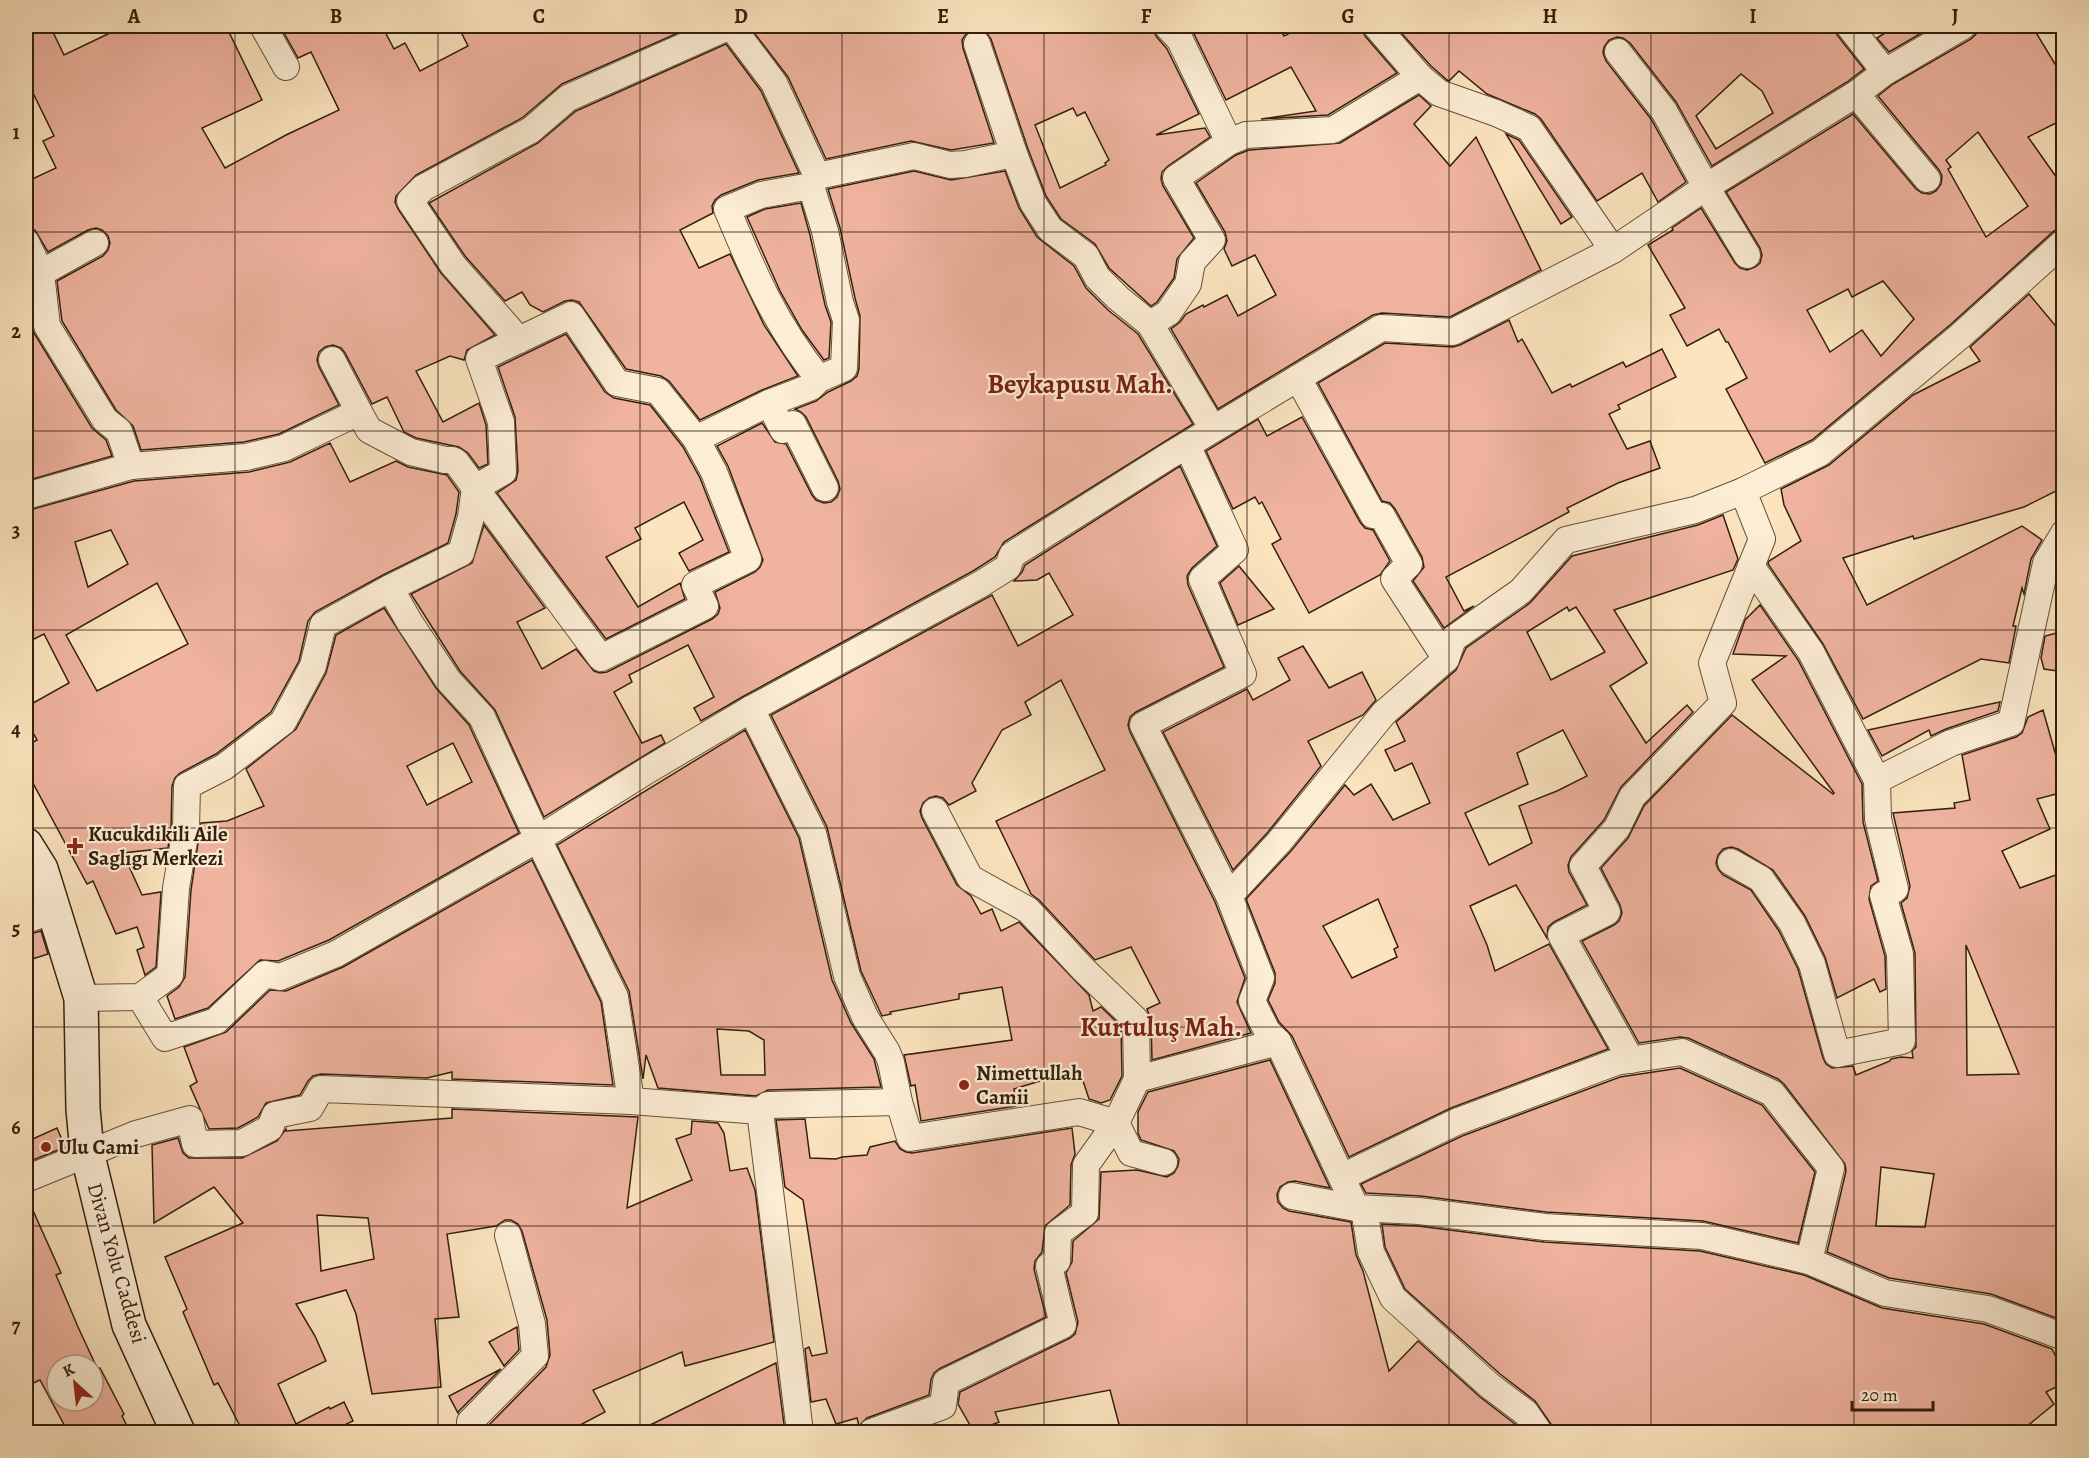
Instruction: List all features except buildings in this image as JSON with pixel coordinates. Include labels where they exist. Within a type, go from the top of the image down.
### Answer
[{"type":"main road","name":"Divan Yolu Caddesi","points":[[26,845],[41,869],[40,915],[81,998],[83,1109],[87,1152],[129,1325],[178,1432]]},
{"type":"street","points":[[263,26],[286,67]]},
{"type":"street","points":[[519,340],[453,265],[410,201],[423,188],[531,130],[568,98],[731,26],[774,83],[814,181],[840,302],[846,320],[844,368],[819,379],[811,387],[769,403],[696,439]]},
{"type":"street","points":[[1167,26],[1180,40],[1229,142]]},
{"type":"street","points":[[1376,26],[1420,77],[1439,93],[1496,113],[1529,128],[1613,250]]},
{"type":"street","points":[[1849,26],[1885,72]]},
{"type":"street","points":[[140,997],[165,1038],[216,1021],[265,974],[280,977],[336,954],[538,839],[751,709],[981,584],[1008,567],[1012,555],[1186,445],[1381,328],[1453,332],[1613,250],[1706,187],[1856,94],[1885,72],[1963,26]]},
{"type":"street","points":[[976,44],[1033,203],[1050,229],[1086,256],[1097,277],[1150,324],[1213,429]]},
{"type":"street","points":[[1618,52],[1664,111],[1747,255]]},
{"type":"street","points":[[1150,324],[1168,313],[1188,284],[1191,262],[1212,240],[1176,178],[1229,142],[1246,135],[1333,130],[1420,77]]},
{"type":"street","points":[[1856,94],[1927,179]]},
{"type":"street","points":[[819,379],[785,333],[768,303],[727,209],[761,195],[914,156],[950,165],[1014,154]]},
{"type":"street","points":[[26,242],[41,273],[47,326],[105,420],[118,431],[131,466]]},
{"type":"street","points":[[1229,896],[1279,842],[1384,713],[1446,659],[1453,639],[1521,591],[1566,540],[1695,510],[1743,491],[1820,453],[1960,336],[2064,242]]},
{"type":"street","points":[[41,273],[95,243]]},
{"type":"street","points":[[332,360],[369,430],[411,452],[452,460],[601,658],[705,606],[695,585],[748,559],[714,472],[696,439],[658,391],[618,384],[571,315],[479,360],[501,422],[503,472],[475,488]]},
{"type":"street","points":[[1298,378],[1373,515],[1382,516],[1409,564],[1394,579],[1446,659]]},
{"type":"street","points":[[769,403],[783,430],[793,424],[825,488]]},
{"type":"street","points":[[26,496],[131,466],[246,457],[284,448],[359,412]]},
{"type":"street","points":[[1186,445],[1235,550],[1202,579],[1243,674],[1143,724],[1229,896],[1261,978],[1252,1001],[1267,1031],[1278,1042],[1342,1178],[1360,1208],[1371,1252],[1393,1298],[1490,1386],[1526,1413],[1539,1432]]},
{"type":"street","points":[[81,998],[140,997],[170,975],[176,888],[186,829],[187,786],[224,767],[283,722],[313,666],[323,625],[390,588],[461,553],[471,517],[475,488]]},
{"type":"street","points":[[1631,1060],[1560,935],[1606,912],[1583,866],[1617,828],[1632,797],[1723,703],[1712,663],[1762,539],[1743,491]]},
{"type":"street","points":[[1877,780],[1951,743],[2011,723],[2046,564],[2064,533]]},
{"type":"street","points":[[1731,862],[1761,879],[1792,923],[1812,964],[1837,1054],[1902,1041],[1900,954],[1883,896],[1894,889],[1878,819],[1877,780],[1811,652],[1751,566]]},
{"type":"street","points":[[390,588],[448,680],[482,717],[615,997],[631,1101]]},
{"type":"street","points":[[751,709],[813,833],[847,976],[865,1017],[887,1052],[910,1138],[1079,1112],[1116,1123],[1131,1153],[1164,1162]]},
{"type":"street","points":[[872,1432],[943,1406],[946,1382],[1064,1325],[1049,1266],[1057,1260],[1058,1233],[1085,1213],[1086,1165],[1116,1123],[1137,1079],[1136,1020],[1083,969],[1028,910],[970,878],[935,811]]},
{"type":"street","points":[[1137,1079],[1278,1042]]},
{"type":"street","points":[[1342,1178],[1456,1122],[1616,1062],[1682,1052],[1772,1093],[1831,1168],[1809,1261]]},
{"type":"street","points":[[26,1179],[87,1152],[136,1134],[190,1119],[195,1144],[242,1143],[270,1128],[275,1115],[310,1108],[321,1089],[631,1101],[760,1111],[768,1105],[899,1102]]},
{"type":"street","points":[[760,1111],[800,1432]]},
{"type":"street","points":[[1292,1196],[1360,1208],[1419,1211],[1545,1227],[1702,1236],[1809,1261],[1885,1293],[1988,1309],[2064,1337]]},
{"type":"street","points":[[471,1432],[470,1422],[535,1356],[532,1324],[508,1235]]},
{"type":"place","name":"Kucukdikili Aile Saglıgı Merkezi","points":[[75,846]]},
{"type":"place","name":"Nimettullah Camii","points":[[964,1085]]},
{"type":"place","name":"Ulu Cami","points":[[46,1147]]},
{"type":"district","name":"Beykapusu Mah.","points":[[1080,384]]},
{"type":"district","name":"Kurtuluş Mah.","points":[[1161,1027]]}]
